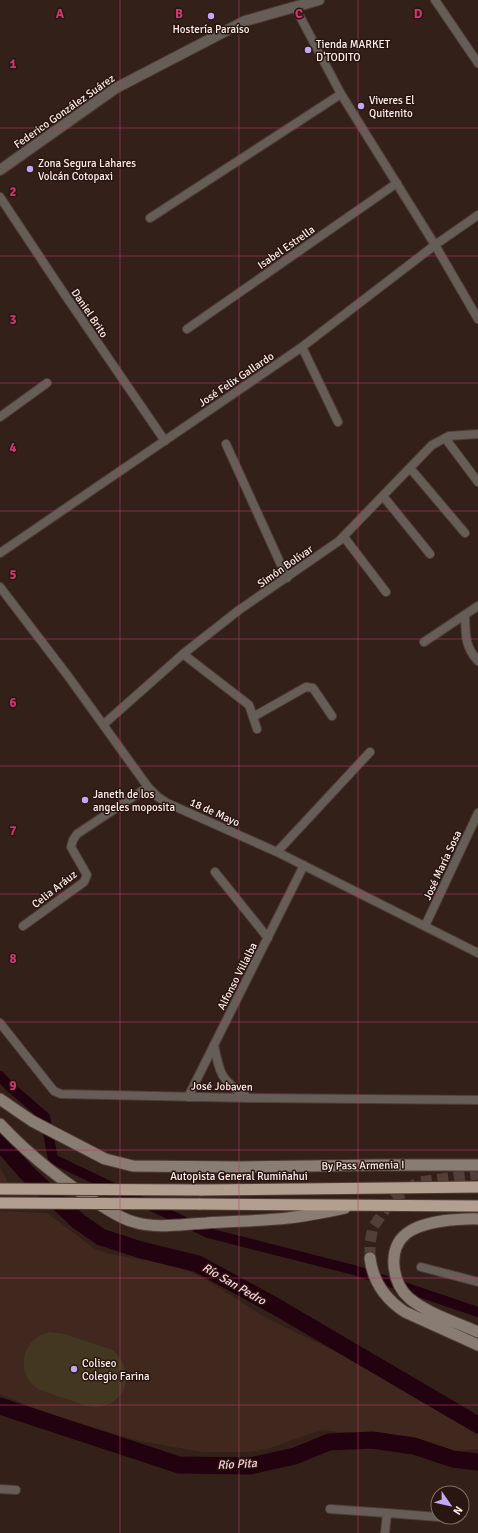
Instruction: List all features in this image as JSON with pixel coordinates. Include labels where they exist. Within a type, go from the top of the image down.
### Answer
[{"type":"highway","name":"Autopista General Rumiñahui","points":[[0,1189],[201,1190],[478,1187]]},
{"type":"highway","points":[[0,1203],[478,1206]]},
{"type":"main road","name":"By Pass Armenia I","points":[[0,1099],[32,1121],[67,1140],[105,1159],[133,1166],[241,1167],[478,1165]]},
{"type":"main road","points":[[0,1124],[25,1150],[89,1198],[118,1216],[146,1225],[172,1225],[287,1218],[312,1215],[356,1205]]},
{"type":"main road","points":[[478,1219],[433,1222],[420,1225],[409,1231],[400,1240],[395,1251],[393,1262],[400,1288],[409,1298],[424,1308],[478,1332]]},
{"type":"main road","points":[[370,1258],[373,1272],[378,1284],[389,1299],[405,1312],[478,1345]]},
{"type":"street","name":"Federico González Suárez","points":[[0,170],[116,88],[245,21],[319,0]]},
{"type":"street","points":[[435,0],[478,63]]},
{"type":"street","points":[[295,7],[341,94],[435,245],[478,318]]},
{"type":"street","points":[[150,218],[341,94]]},
{"type":"street","name":"Isabel Estrella","points":[[187,329],[397,183]]},
{"type":"street","name":"Daniel Brito","points":[[0,197],[165,441]]},
{"type":"street","name":"José Felix Gallardo","points":[[0,553],[302,347],[435,245],[478,215]]},
{"type":"street","points":[[302,347],[338,422]]},
{"type":"street","points":[[0,417],[46,384]]},
{"type":"street","name":"Simón Bolívar","points":[[104,724],[183,654],[239,610],[339,542],[432,445],[449,436],[478,434]]},
{"type":"street","points":[[445,438],[478,482]]},
{"type":"street","points":[[226,444],[287,578]]},
{"type":"street","points":[[410,468],[465,533]]},
{"type":"street","points":[[383,496],[430,554]]},
{"type":"street","points":[[344,537],[386,592]]},
{"type":"street","name":"18 de Mayo","points":[[0,587],[104,724],[148,787],[158,797],[167,803],[304,865],[478,953]]},
{"type":"street","points":[[424,642],[478,606]]},
{"type":"street","points":[[465,615],[466,644],[472,655],[478,661]]},
{"type":"street","points":[[183,654],[249,705],[258,728]]},
{"type":"street","points":[[253,717],[306,687],[313,688],[332,716]]},
{"type":"street","points":[[277,852],[370,752]]},
{"type":"street","name":"Celia Aráuz","points":[[23,926],[84,882],[87,875],[71,847],[77,834],[148,787]]},
{"type":"street","name":"José María Sosa","points":[[425,926],[478,814]]},
{"type":"street","name":"Alfonso Villalba","points":[[188,1097],[304,865]]},
{"type":"street","points":[[215,872],[268,938]]},
{"type":"street","name":"José Jobaven","points":[[0,1023],[32,1064],[58,1093],[188,1097],[478,1100]]},
{"type":"street","points":[[214,1045],[221,1075],[231,1087],[248,1098]]},
{"type":"street","points":[[421,1267],[478,1282]]},
{"type":"street","points":[[0,1489],[16,1490]]},
{"type":"street","points":[[330,1509],[430,1516]]},
{"type":"street","points":[[386,1533],[387,1513]]},
{"type":"shaded area","points":[[0,1167],[8,1183],[0,1183]]},
{"type":"shaded area","points":[[0,1211],[47,1213],[95,1249],[109,1254],[178,1265],[208,1281],[266,1318],[343,1355],[478,1426],[478,1449],[451,1452],[409,1439],[321,1430],[267,1449],[249,1452],[203,1452],[139,1441],[51,1415],[0,1394]]},
{"type":"shaded area","name":"Coliseo Colegio Farina","points":[[50,1332],[64,1334],[113,1350],[119,1356],[126,1372],[125,1386],[119,1396],[110,1403],[100,1407],[92,1407],[38,1389],[30,1382],[26,1374],[24,1356],[33,1341],[40,1335]]},
{"type":"waterway","points":[[0,1076],[8,1085],[45,1117],[53,1159],[208,1233],[354,1270],[478,1312]]},
{"type":"waterway","name":"Río San Pedro","points":[[0,1142],[26,1172],[78,1221],[101,1237],[141,1250],[198,1264],[275,1306],[478,1425]]},
{"type":"waterway","name":"Río Pita","points":[[0,1406],[179,1465],[250,1466],[295,1456],[329,1442],[372,1440],[414,1446],[453,1459],[478,1462]]},
{"type":"tunnel","points":[[370,1258],[370,1243],[373,1227],[392,1200],[418,1182],[478,1174]]},
{"type":"place","name":"Hostería Paraíso","points":[[211,16]]},
{"type":"place","name":"Tienda MARKET D'TODITO","points":[[308,50]]},
{"type":"place","name":"Viveres El Quitenito","points":[[361,106]]},
{"type":"place","name":"Zona Segura Lahares Volcán Cotopaxi","points":[[30,169]]},
{"type":"place","name":"Janeth de los angeles moposita","points":[[85,800]]},
{"type":"place","name":"Coliseo Colegio Farina","points":[[74,1369]]}]
